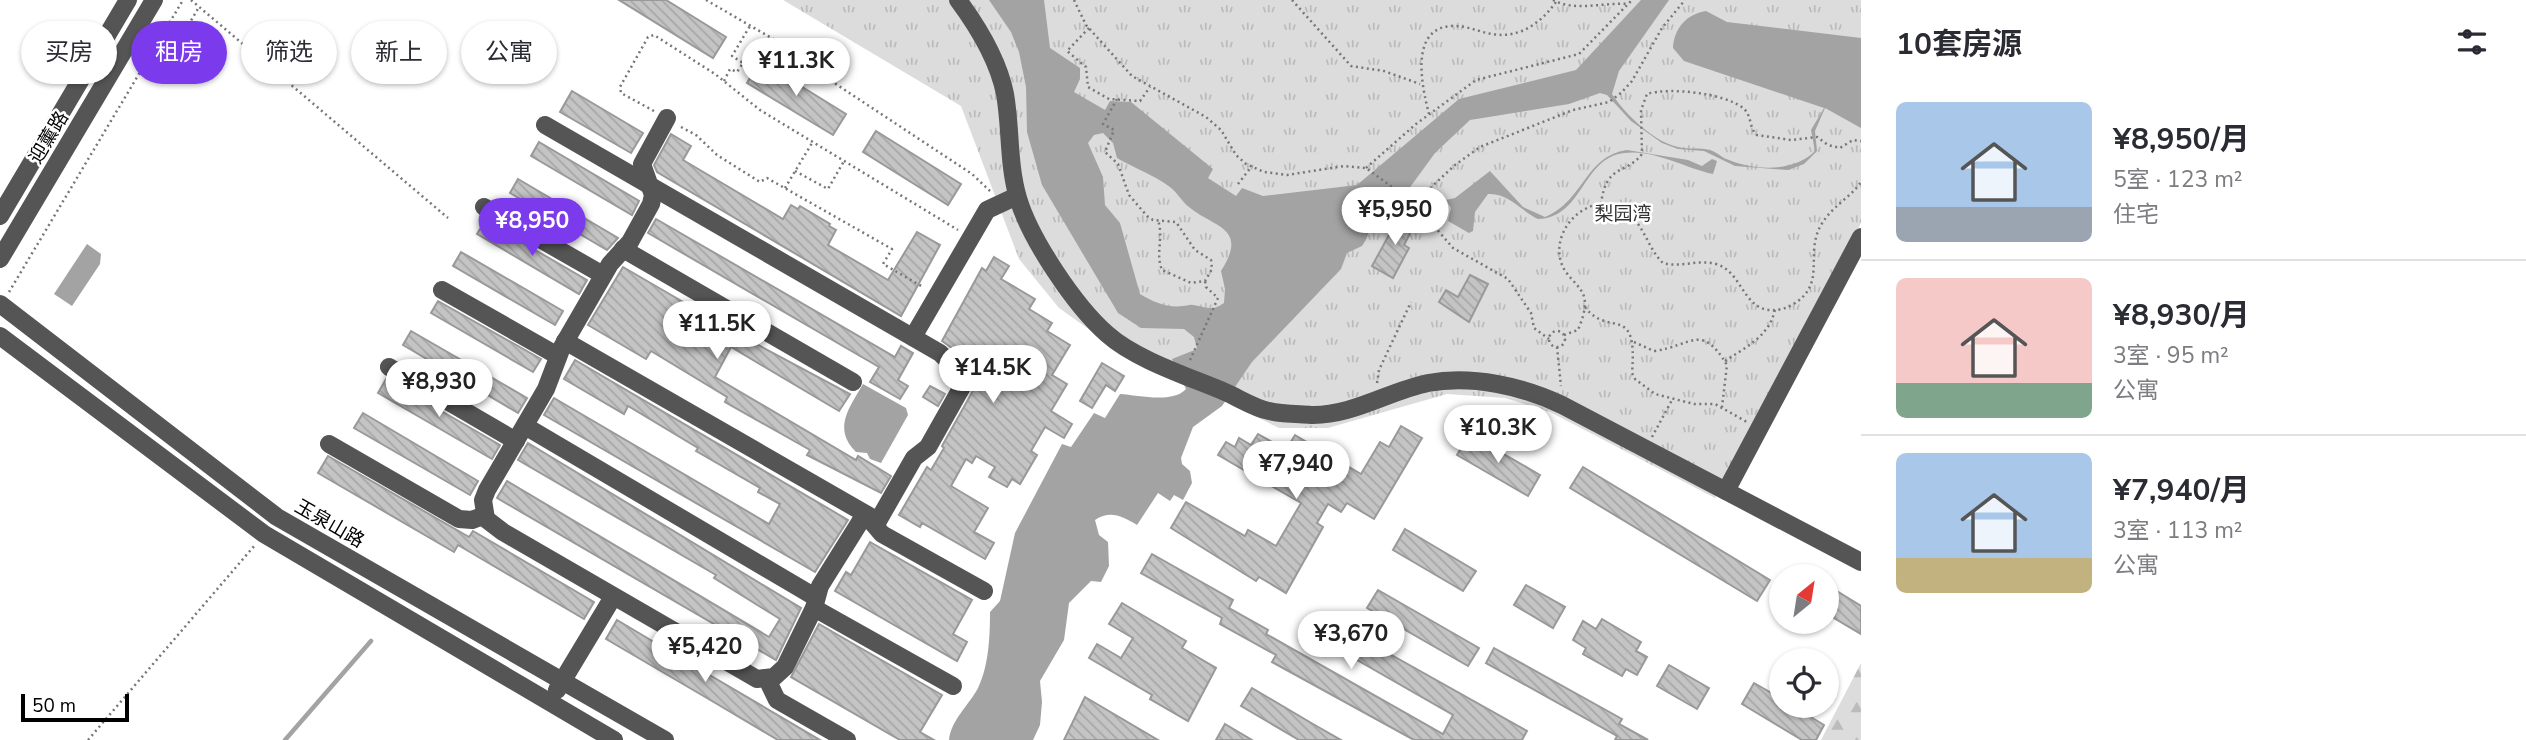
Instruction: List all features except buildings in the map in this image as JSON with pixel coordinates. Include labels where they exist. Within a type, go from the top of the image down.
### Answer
[{"type":"street","name":"迎薰路","points":[[0,216],[128,0]]},
{"type":"street","name":"迎薰路","points":[[0,259],[154,0]]},
{"type":"street","points":[[958,0],[977,26],[995,61],[1005,93],[1010,198],[1044,254],[1107,334],[1130,350],[1267,411],[1314,415],[1427,384],[1464,381],[1513,387],[1562,405],[1861,562]]},
{"type":"street","points":[[667,118],[642,164],[652,186],[651,204],[603,275],[562,349],[546,389],[483,500],[485,515],[503,533],[748,676],[766,679],[785,667],[815,603],[865,514]]},
{"type":"street","points":[[442,290],[562,349],[878,521],[914,458],[928,447],[963,385],[961,375],[948,360],[913,337],[545,125]]},
{"type":"street","points":[[913,337],[986,210],[1010,198]]},
{"type":"street","points":[[484,207],[603,275]]},
{"type":"street","points":[[1726,491],[1861,237]]},
{"type":"street","points":[[623,248],[853,382]]},
{"type":"street","name":"玉泉山路","points":[[1,304],[277,517],[665,740]]},
{"type":"street","points":[[0,336],[264,534],[614,740]]},
{"type":"street","points":[[389,367],[520,433],[953,686]]},
{"type":"street","points":[[329,444],[459,519],[472,520],[485,515]]},
{"type":"street","points":[[865,514],[882,534],[984,591]]},
{"type":"street","points":[[548,703],[613,597]]},
{"type":"street","points":[[766,679],[777,700],[847,740]]},
{"type":"path","points":[[1,304],[183,0]]},
{"type":"path","points":[[191,0],[448,218]]},
{"type":"path","points":[[706,0],[750,26],[1010,198]]},
{"type":"path","points":[[1074,0],[1089,28],[1132,76],[1206,117],[1221,130],[1236,155],[1252,166],[1264,172],[1287,175],[1344,166],[1366,169],[1414,203],[1453,248],[1508,279],[1531,313],[1534,328],[1549,339],[1552,346],[1557,347],[1564,343],[1564,335]]},
{"type":"path","points":[[1292,0],[1351,66],[1402,76],[1422,85]]},
{"type":"path","points":[[1414,203],[1455,165],[1480,148],[1573,110],[1609,102],[1633,81],[1662,28],[1685,0]]},
{"type":"path","points":[[1429,114],[1422,85],[1420,59],[1427,41],[1437,32],[1453,26],[1489,34],[1514,33],[1535,24],[1554,1],[1574,6],[1630,2]]},
{"type":"path","points":[[1366,169],[1429,114],[1476,80],[1579,54],[1630,2]]},
{"type":"path","points":[[191,21],[199,7]]},
{"type":"path","points":[[723,82],[730,69],[737,72],[743,63],[732,56],[750,26]]},
{"type":"path","points":[[1089,28],[1067,51],[1086,67],[1088,87],[1109,99],[1140,101],[1150,87]]},
{"type":"path","points":[[937,295],[883,264],[892,249],[766,178],[760,182],[717,155],[696,135],[621,93],[620,87],[648,37],[654,35],[661,39],[760,110],[970,237]]},
{"type":"path","points":[[1601,204],[1604,186],[1610,178],[1642,154],[1641,110],[1647,94],[1653,92],[1681,90],[1731,102],[1744,108],[1753,132],[1757,135],[1791,140],[1817,138],[1840,148],[1853,140],[1861,141]]},
{"type":"path","points":[[1117,100],[1103,124],[1114,130],[1105,152],[1118,164],[1129,195],[1147,216],[1177,222],[1195,250],[1210,260],[1212,269],[1206,281],[1206,288],[1218,298],[1185,374]]},
{"type":"path","points":[[785,188],[812,142]]},
{"type":"path","points":[[795,171],[828,190],[844,161]]},
{"type":"path","points":[[1238,184],[1252,166]]},
{"type":"path","points":[[1549,339],[1555,331],[1564,335],[1578,330],[1585,307],[1583,293],[1563,268],[1560,241],[1581,210],[1601,204],[1617,207],[1630,215],[1663,263],[1700,262],[1725,268],[1755,304],[1767,310],[1785,309],[1808,294],[1812,287],[1815,240],[1820,226],[1831,210],[1861,182]]},
{"type":"path","points":[[1158,220],[1162,232],[1158,253],[1162,270],[1191,283],[1206,281]]},
{"type":"path","points":[[1376,400],[1379,370],[1411,302]]},
{"type":"path","points":[[1585,307],[1591,314],[1625,328],[1634,342],[1654,351],[1698,338],[1712,343],[1728,370],[1723,407]]},
{"type":"path","points":[[1725,361],[1764,334],[1773,321],[1776,309]]},
{"type":"path","points":[[1634,342],[1632,373],[1635,379],[1655,394],[1672,400],[1723,407],[1759,429]]},
{"type":"path","points":[[1557,347],[1562,405]]},
{"type":"path","points":[[1645,448],[1672,400]]},
{"type":"path","points":[[88,740],[264,534]]},
{"type":"green space","name":"梨园湾","points":[[783,0],[1861,0],[1861,223],[1715,498],[1550,412],[1505,398],[1447,394],[1328,428],[1279,428],[1118,350],[1059,308],[1019,259],[961,106]]},
{"type":"green space","points":[[1861,663],[1861,740],[1821,740],[1832,718],[1839,718],[1839,705]]},
{"type":"shaded area","points":[[989,0],[1044,0],[1050,48],[1080,68],[1080,79],[1074,92],[1105,110],[1110,101],[1131,102],[1213,169],[1208,178],[1236,196],[1242,188],[1263,196],[1357,185],[1459,99],[1576,70],[1641,0],[1669,0],[1619,71],[1612,94],[1632,118],[1659,139],[1682,148],[1710,150],[1740,164],[1763,168],[1796,163],[1815,151],[1811,130],[1824,108],[1684,61],[1673,48],[1682,24],[1693,15],[1706,11],[1727,22],[1861,38],[1861,128],[1825,108],[1815,131],[1817,151],[1804,164],[1788,170],[1735,166],[1704,151],[1678,149],[1662,143],[1631,121],[1607,95],[1600,93],[1569,104],[1470,120],[1435,153],[1400,201],[1382,206],[1377,211],[1362,246],[1347,253],[1341,269],[1252,362],[1222,406],[1193,427],[1181,458],[1182,464],[1190,471],[1192,483],[1183,500],[1174,495],[1170,501],[1158,493],[1137,525],[1116,515],[1106,515],[1095,520],[1099,535],[1108,542],[1109,566],[1101,582],[1091,581],[1069,603],[1064,640],[1040,681],[1040,725],[1033,740],[949,740],[953,726],[978,688],[985,670],[990,612],[1000,601],[1015,533],[1062,444],[1071,447],[1094,413],[1105,418],[1120,394],[1164,397],[1180,394],[1186,389],[1172,359],[1197,349],[1194,337],[1184,329],[1141,328],[1118,313],[1042,185],[1027,132],[1026,87],[1019,52],[1011,32]],"holes":[[[1103,133],[1113,143],[1117,158],[1170,187],[1187,205],[1225,230],[1230,237],[1229,256],[1221,271],[1225,289],[1224,303],[1220,306],[1171,306],[1140,294],[1120,223],[1105,205],[1103,177],[1088,143],[1094,135]]]},
{"type":"shaded area","points":[[1627,150],[1688,160],[1702,166],[1712,159],[1717,161],[1713,174],[1658,156],[1624,153],[1610,157],[1599,165],[1565,209],[1553,216],[1538,219],[1509,199],[1488,194],[1475,212],[1473,231],[1469,233],[1448,221],[1451,208],[1446,200],[1455,198],[1490,171],[1523,207],[1545,217],[1568,201],[1602,161],[1613,154]]},
{"type":"shaded area","points":[[87,244],[101,254],[100,264],[72,306],[54,294]]},
{"type":"shaded area","points":[[863,384],[906,408],[908,415],[881,463],[870,459],[867,453],[856,452],[845,434],[844,426],[849,409]]},
{"type":"waterway","points":[[285,740],[371,641]]}]
